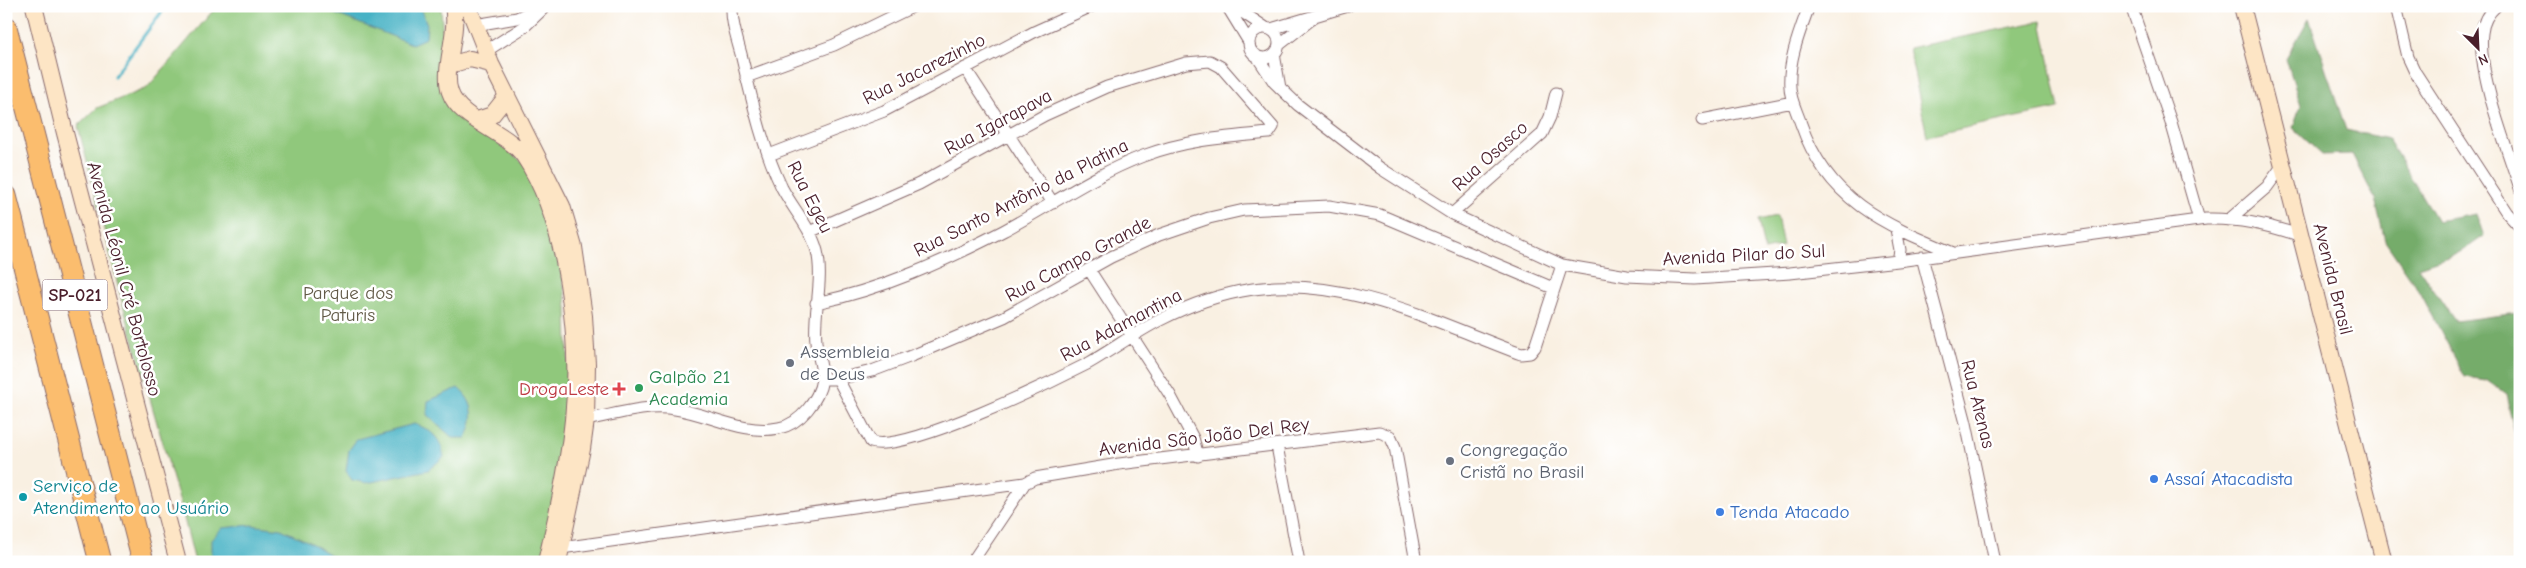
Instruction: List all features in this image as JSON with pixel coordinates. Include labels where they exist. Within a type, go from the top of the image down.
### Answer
[{"type":"highway","name":"SP-021","points":[[6,27],[143,562]]},
{"type":"highway","name":"SP-021","points":[[6,196],[100,562]]},
{"type":"main road","name":"Avenida Léonil Cré Bortolosso","points":[[34,6],[65,133],[178,562]]},
{"type":"main road","points":[[453,6],[456,26],[448,82],[450,94],[458,105],[477,120],[508,139],[524,156],[551,210],[562,249],[572,318],[575,365],[573,419],[546,562]]},
{"type":"main road","points":[[468,6],[488,58],[562,206],[570,228],[584,316],[587,364],[586,420],[582,449],[560,555]]},
{"type":"main road","name":"Avenida Brasil","points":[[2242,6],[2384,562]]},
{"type":"main road","points":[[450,65],[470,59],[488,58]]},
{"type":"main road","points":[[477,120],[492,115],[507,96]]},
{"type":"street","points":[[476,25],[517,18],[544,6]]},
{"type":"street","points":[[488,58],[524,27],[544,6]]},
{"type":"street","name":"Rua Egeu","points":[[732,6],[732,18],[746,77],[769,155],[781,186],[809,232],[818,260],[816,341],[822,379]]},
{"type":"street","points":[[746,77],[834,45],[914,6]]},
{"type":"street","name":"Rua Jacarezinho","points":[[769,155],[884,111],[1034,32],[1092,6]]},
{"type":"street","name":"Avenida Pilar do Sul","points":[[1227,6],[1256,55],[1280,88],[1350,147],[1452,214],[1562,265],[1627,276],[1695,279],[1898,261],[1952,252],[2199,220],[2231,218],[2273,227],[2301,236]]},
{"type":"street","points":[[1233,6],[1278,36],[1276,49],[1280,88]]},
{"type":"street","points":[[1249,42],[1256,30],[1315,17],[1348,6]]},
{"type":"street","points":[[1810,6],[1791,62],[1790,88],[1793,102],[1814,154],[1831,179],[1859,207],[1896,229],[1952,252]]},
{"type":"street","points":[[2396,6],[2408,57],[2415,72],[2508,213],[2520,227]]},
{"type":"street","points":[[2496,6],[2486,19],[2482,32],[2483,59],[2496,113],[2520,188]]},
{"type":"street","points":[[2132,9],[2171,122],[2199,220]]},
{"type":"street","points":[[1256,55],[1265,57],[1315,17]]},
{"type":"street","name":"Rua Igarapava","points":[[809,232],[919,184],[1045,115],[1107,87],[1163,68],[1210,61],[1228,73],[1273,130]]},
{"type":"street","points":[[965,68],[1053,203]]},
{"type":"street","name":"Rua Osasco","points":[[1452,214],[1542,134],[1550,117],[1556,93]]},
{"type":"street","points":[[1702,120],[1793,102]]},
{"type":"street","name":"Rua Santo Antônio da Platina","points":[[816,303],[866,290],[912,273],[1002,232],[1095,177],[1143,156],[1202,139],[1270,133],[1273,130]]},
{"type":"street","points":[[2231,218],[2267,187],[2283,165]]},
{"type":"street","name":"Rua Campo Grande","points":[[822,379],[838,379],[872,371],[1004,317],[1127,249],[1159,235],[1209,218],[1244,210],[1328,206],[1380,215],[1553,288]]},
{"type":"street","points":[[1896,229],[1900,250],[1898,261]]},
{"type":"street","name":"Rua Atenas","points":[[1922,257],[1966,423],[1994,562]]},
{"type":"street","points":[[1553,288],[1562,265]]},
{"type":"street","points":[[1090,271],[1185,421],[1198,456]]},
{"type":"street","name":"Rua Adamantina","points":[[838,379],[871,442],[885,444],[923,434],[991,409],[1090,362],[1160,320],[1224,295],[1254,289],[1292,287],[1330,290],[1361,296],[1520,354],[1530,353],[1535,347],[1553,288]]},
{"type":"street","points":[[586,420],[655,407],[676,409],[732,425],[764,429],[780,428],[798,418],[810,407],[822,379]]},
{"type":"street","name":"Avenida São João Del Rey","points":[[560,555],[1119,464],[1198,456],[1379,432],[1390,436],[1395,447],[1416,562]]},
{"type":"street","points":[[1277,446],[1300,562]]},
{"type":"street","points":[[973,561],[1030,480]]},
{"type":"green space","name":"Parque dos Paturis","points":[[217,6],[441,6],[447,107],[526,164],[557,234],[567,307],[569,393],[560,495],[542,562],[195,562],[182,510],[123,305],[78,126],[97,108],[147,88]]},
{"type":"green space","points":[[2309,18],[2346,130],[2388,139],[2437,221],[2476,214],[2484,236],[2460,253],[2418,267],[2455,321],[2518,313],[2520,320],[2520,444],[2517,444],[2506,394],[2486,380],[2465,377],[2420,292],[2385,241],[2375,199],[2352,154],[2322,155],[2293,128],[2301,105],[2286,59]]},
{"type":"green space","points":[[2041,21],[2059,108],[1927,136],[1909,48]]},
{"type":"green space","points":[[1777,216],[1783,246],[1764,250],[1758,220]]},
{"type":"water","points":[[323,6],[419,6],[427,24],[426,38],[412,44],[328,11]]},
{"type":"water","points":[[458,388],[468,399],[472,411],[471,424],[466,438],[453,438],[427,415],[428,401]]},
{"type":"water","points":[[414,424],[434,435],[443,450],[444,457],[428,470],[367,483],[352,480],[346,471],[349,450],[357,439]]},
{"type":"water","points":[[251,525],[281,529],[309,542],[341,562],[211,562],[211,540],[222,528]]},
{"type":"waterway","points":[[114,76],[166,6]]},
{"type":"place","name":"Assembleia de Deus","points":[[790,363]]},
{"type":"place","name":"Galpão 21 Academia","points":[[639,388]]},
{"type":"place","name":"DrogaLeste","points":[[619,389]]},
{"type":"place","name":"Congregação Cristã no Brasil","points":[[1450,461]]},
{"type":"place","name":"Assaí Atacadista","points":[[2154,479]]},
{"type":"place","name":"Serviço de Atendimento ao Usuário","points":[[23,497]]},
{"type":"place","name":"Tenda Atacado","points":[[1720,512]]}]
